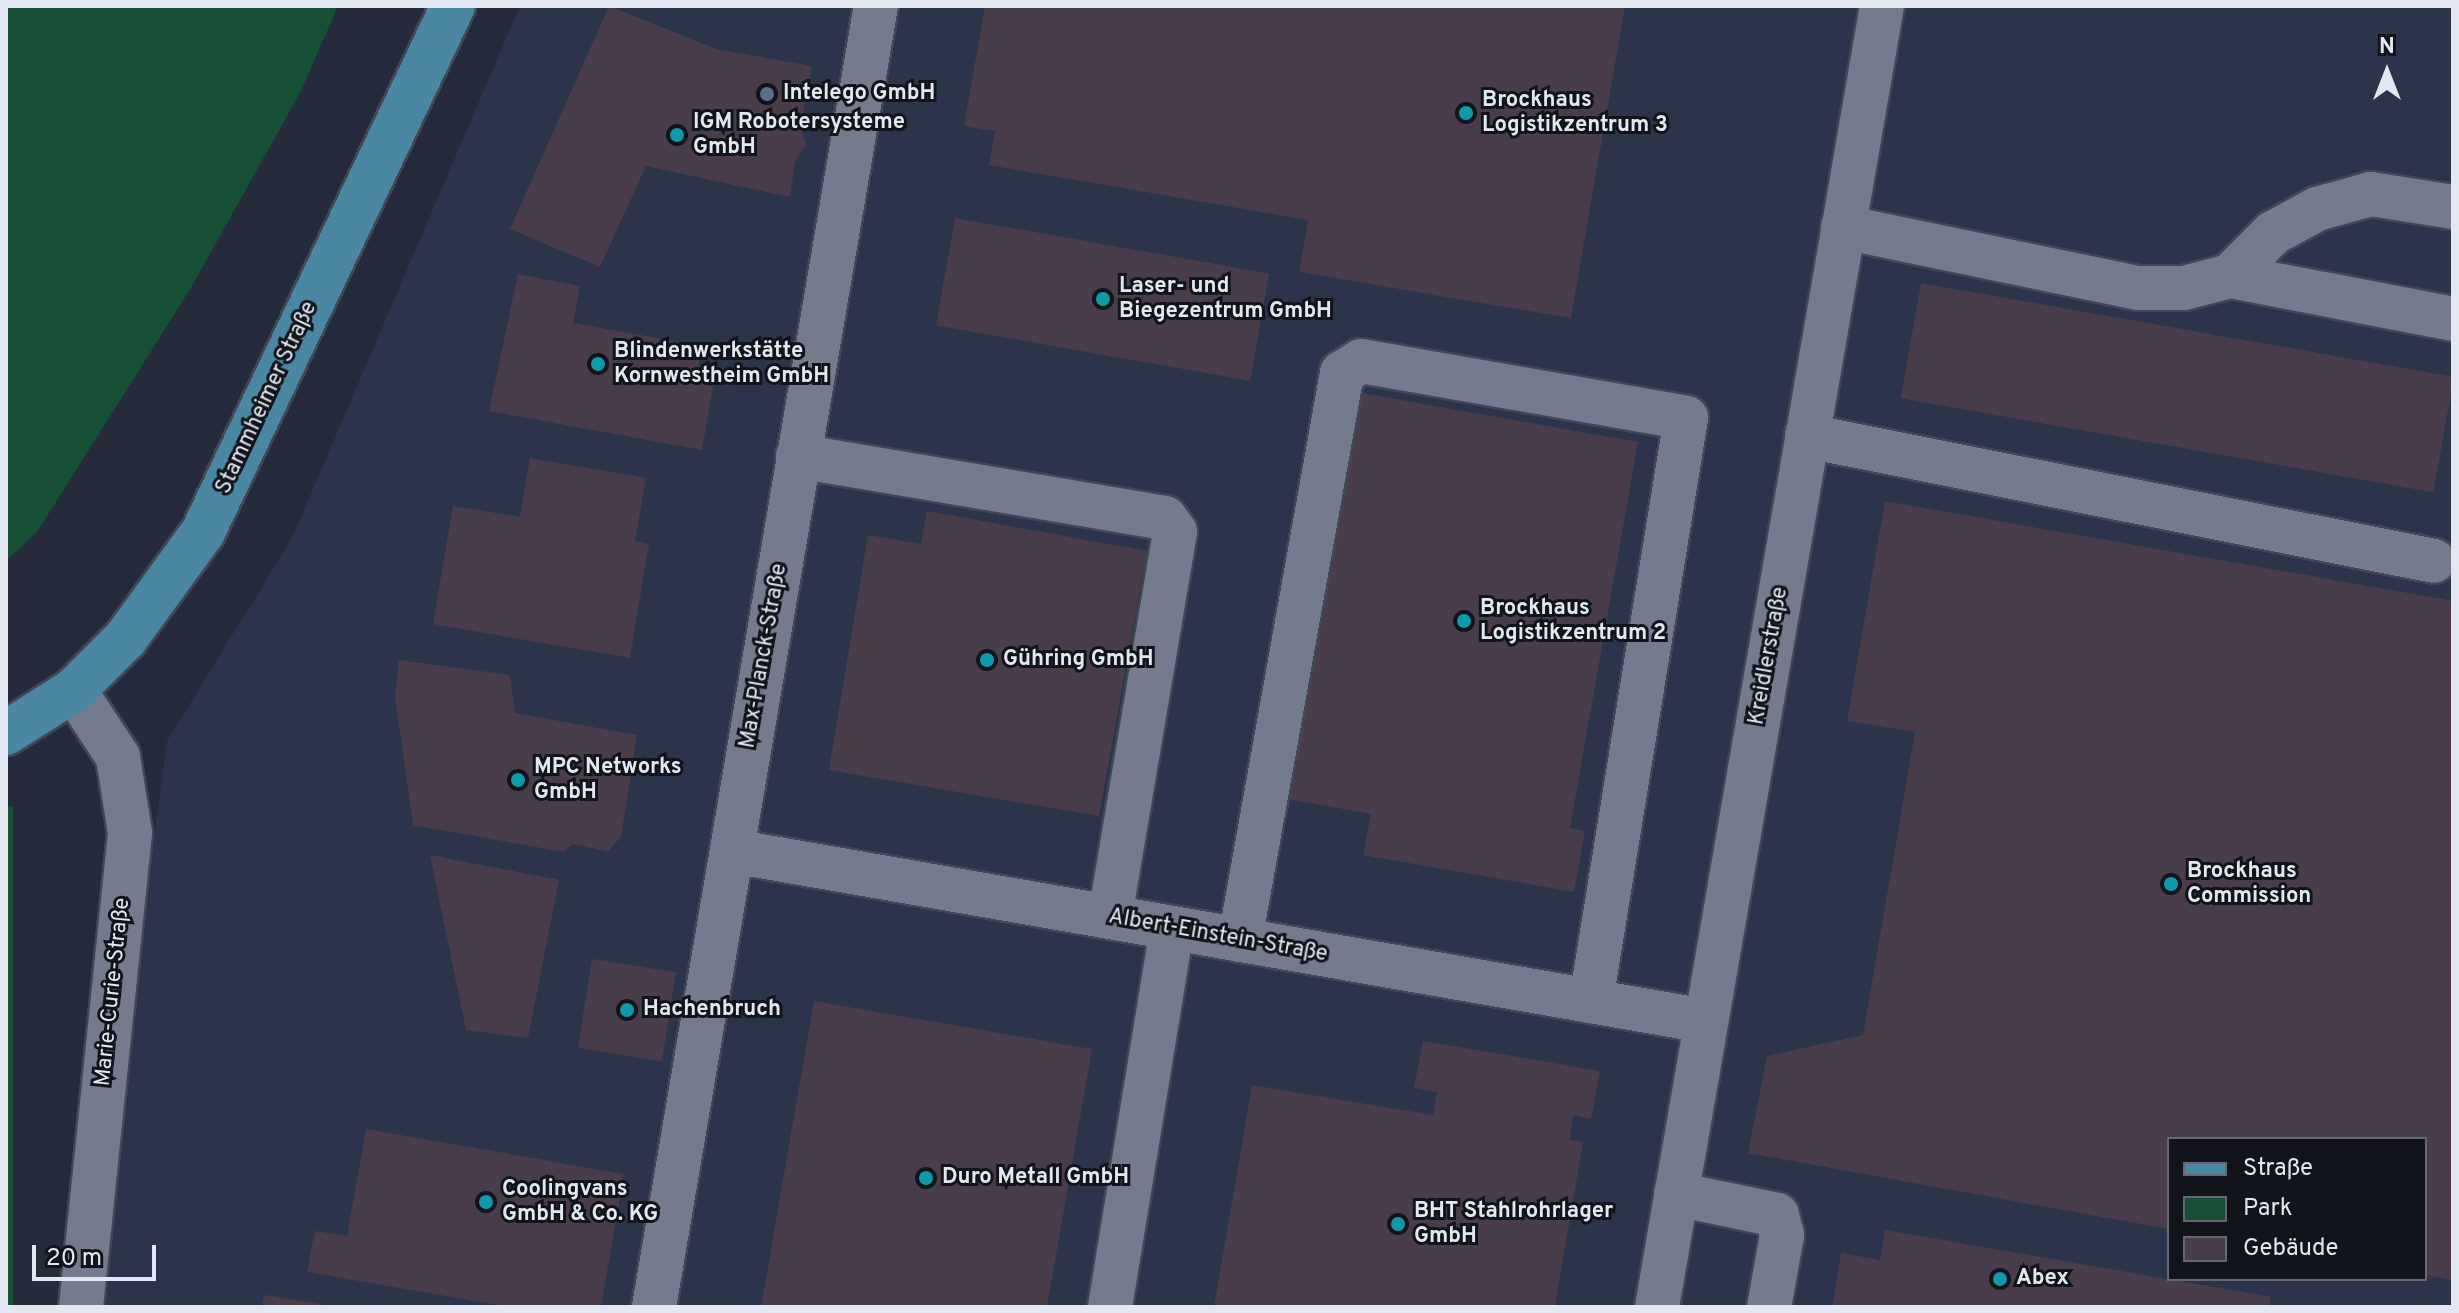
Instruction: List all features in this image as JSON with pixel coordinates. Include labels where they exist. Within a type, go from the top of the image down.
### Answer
[{"type":"main road","name":"Stammheimer Straße","points":[[6,733],[74,690],[126,638],[203,532],[453,6]]},
{"type":"street","name":"Max-Planck-Straße","points":[[654,1307],[876,6]]},
{"type":"street","name":"Kreidlerstraße","points":[[1657,1307],[1882,6]]},
{"type":"street","points":[[2230,276],[2273,233],[2317,209],[2371,194],[2453,207]]},
{"type":"street","points":[[1843,227],[2138,288],[2184,288],[2230,276],[2453,319]]},
{"type":"street","points":[[1240,940],[1342,373],[1361,361],[1686,418],[1591,1001]]},
{"type":"street","points":[[1807,436],[2434,561]]},
{"type":"street","points":[[798,456],[1165,518],[1175,532],[1110,917]]},
{"type":"street","name":"Marie-Curie-Straße","points":[[74,690],[118,757],[130,833],[81,1307]]},
{"type":"street","name":"Albert-Einstein-Straße","points":[[732,851],[1705,1021]]},
{"type":"street","points":[[1110,1307],[1172,928]]},
{"type":"street","points":[[1676,1194],[1777,1215],[1782,1235],[1769,1307]]},
{"type":"shaded area","points":[[520,6],[2453,6],[2453,1307],[98,1307],[99,1241],[167,741],[292,538]]},
{"type":"green space","points":[[6,6],[338,6],[301,91],[192,286],[37,532],[6,561]]},
{"type":"green space","points":[[6,806],[13,806],[13,1307],[6,1307]]},
{"type":"building","name":"IGM Robotersysteme GmbH","points":[[609,6],[716,49],[812,66],[801,126],[806,144],[795,162],[790,197],[646,166],[600,267],[510,229]]},
{"type":"building","points":[[985,6],[1625,6],[1571,318],[1299,272],[1308,220],[989,165],[995,131],[964,126]]},
{"type":"building","name":"Laser- und Biegezentrum GmbH","points":[[955,218],[1269,273],[1250,381],[936,325]]},
{"type":"building","name":"Blindenwerkstätte Kornwestheim GmbH","points":[[518,274],[580,286],[573,323],[702,346],[695,382],[713,386],[702,450],[489,411]]},
{"type":"building","points":[[1921,283],[2453,377],[2433,492],[1901,398]]},
{"type":"building","name":"Brockhaus Logistikzentrum 2","points":[[1361,393],[1638,442],[1570,828],[1585,831],[1574,892],[1363,855],[1371,814],[1288,799]]},
{"type":"building","points":[[530,458],[646,478],[635,541],[649,544],[630,658],[433,624],[453,506],[520,517]]},
{"type":"building","name":"Brockhaus Commission","points":[[1885,501],[2453,601],[2453,1280],[2427,1275],[2427,1137],[2167,1137],[2167,1229],[1748,1153],[1767,1056],[1863,1035],[1915,732],[1847,721]]},
{"type":"building","name":"Gühring GmbH","points":[[927,511],[1147,551],[1099,816],[829,770],[868,535],[921,544]]},
{"type":"building","name":"MPC Networks GmbH","points":[[399,660],[510,675],[515,713],[637,735],[621,837],[608,851],[572,844],[564,852],[413,825],[395,696]]},
{"type":"building","points":[[430,855],[559,880],[528,1038],[466,1030]]},
{"type":"building","name":"Hachenbruch","points":[[592,959],[676,972],[662,1061],[578,1048]]},
{"type":"building","name":"Duro Metall GmbH","points":[[814,1001],[1092,1049],[1047,1307],[761,1307]]},
{"type":"building","name":"BHT Stahlrohrlager GmbH","points":[[1423,1041],[1600,1071],[1591,1119],[1573,1115],[1570,1140],[1583,1142],[1555,1307],[1214,1307],[1252,1085],[1433,1115],[1437,1092],[1414,1088]]},
{"type":"building","name":"Coolingvans GmbH & Co. KG","points":[[366,1129],[624,1174],[601,1307],[510,1307],[307,1272],[315,1231],[347,1236]]},
{"type":"building","name":"Abex","points":[[1885,1230],[2271,1297],[2269,1307],[1832,1307],[1841,1253],[1880,1260]]},
{"type":"building","points":[[264,1295],[326,1305],[262,1307]]},
{"type":"place","name":"Intelego GmbH","points":[[767,94]]},
{"type":"place","name":"Brockhaus Logistikzentrum 3","points":[[1466,113]]},
{"type":"place","name":"IGM Robotersysteme GmbH","points":[[677,135]]},
{"type":"place","name":"Laser- und Biegezentrum GmbH","points":[[1103,299]]},
{"type":"place","name":"Blindenwerkstätte Kornwestheim GmbH","points":[[598,364]]},
{"type":"place","name":"Brockhaus Logistikzentrum 2","points":[[1464,621]]},
{"type":"place","name":"Gühring GmbH","points":[[987,660]]},
{"type":"place","name":"MPC Networks GmbH","points":[[518,780]]},
{"type":"place","name":"Brockhaus Commission","points":[[2171,884]]},
{"type":"place","name":"Hachenbruch","points":[[627,1010]]},
{"type":"place","name":"Duro Metall GmbH","points":[[926,1178]]},
{"type":"place","name":"Coolingvans GmbH & Co. KG","points":[[486,1202]]},
{"type":"place","name":"BHT Stahlrohrlager GmbH","points":[[1398,1224]]},
{"type":"place","name":"Abex","points":[[2000,1279]]}]
